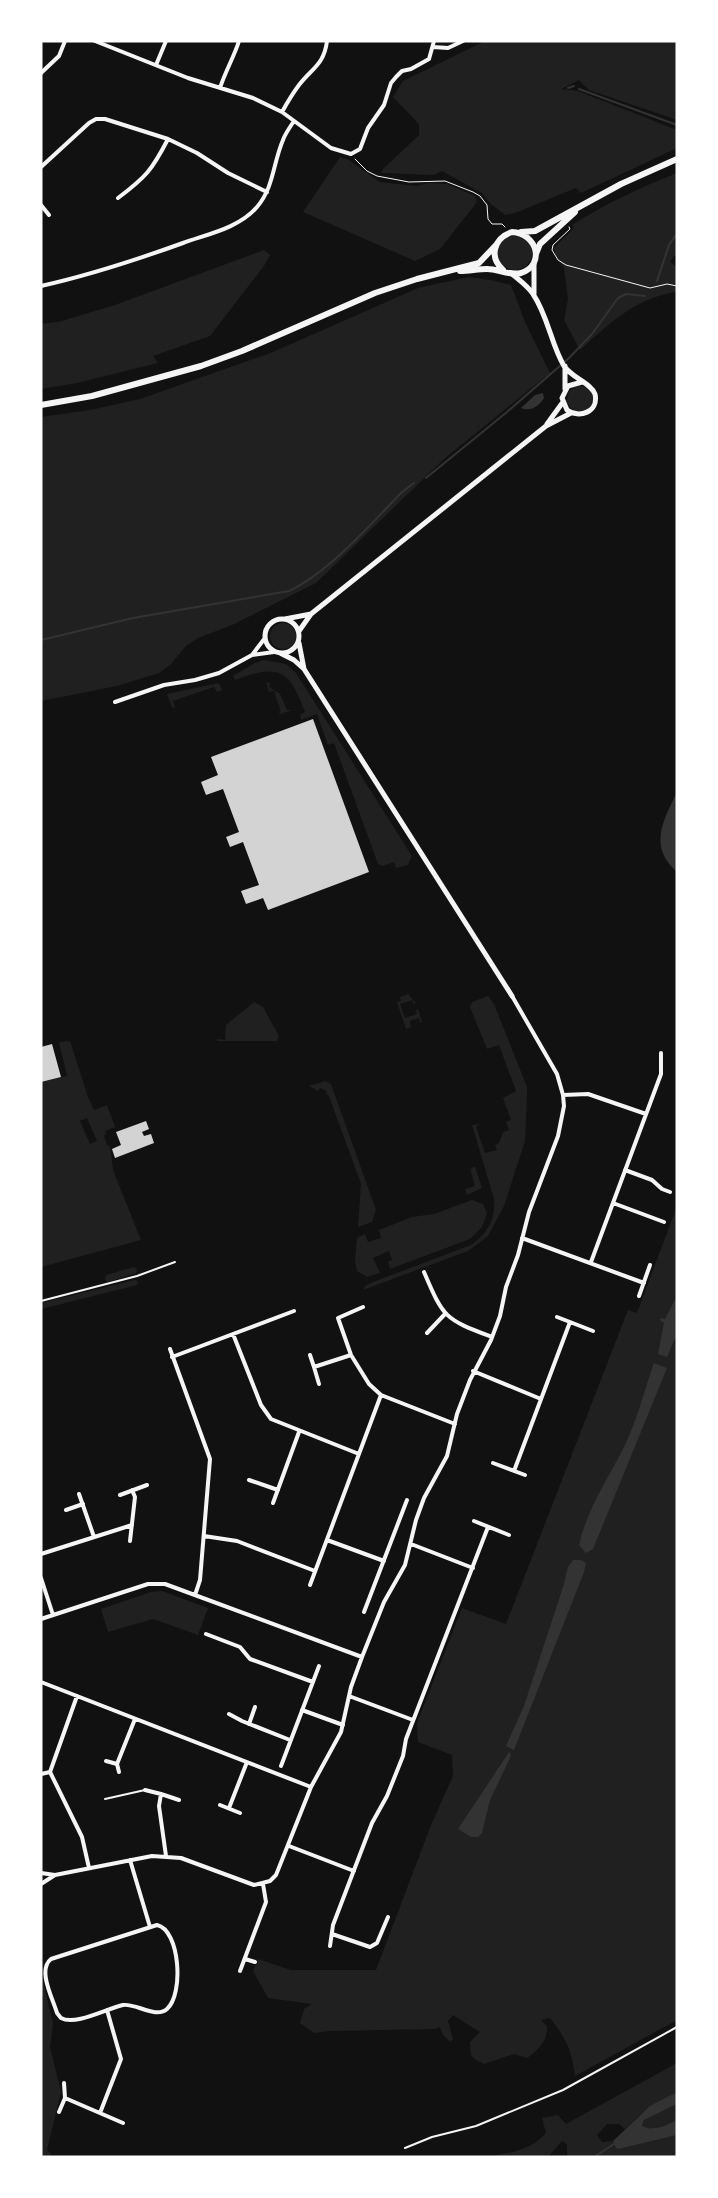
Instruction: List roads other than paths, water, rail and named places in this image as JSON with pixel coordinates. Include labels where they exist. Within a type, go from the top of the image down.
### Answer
[{"type":"main road","points":[[446,273],[479,262],[487,256],[505,235],[535,231],[577,210],[621,184],[677,159]]},
{"type":"main road","points":[[41,405],[101,394],[201,366],[242,351],[374,293],[417,279],[446,273],[487,269],[503,270],[511,274],[525,271],[535,257],[540,244],[577,210]]},
{"type":"main road","points":[[519,232],[532,240],[535,257]]},
{"type":"main road","points":[[496,246],[495,259],[503,270]]},
{"type":"street","points":[[41,73],[59,56],[65,41]]},
{"type":"street","points":[[95,41],[156,65],[253,98],[282,112],[331,148],[352,154],[360,149],[368,128],[384,105],[391,83],[402,71],[411,69],[429,59],[434,41]]},
{"type":"street","points":[[156,65],[166,41]]},
{"type":"street","points":[[220,88],[239,41]]},
{"type":"street","points":[[282,112],[304,80],[319,65],[326,52],[327,41]]},
{"type":"street","points":[[433,47],[448,48],[463,41]]},
{"type":"street","points":[[41,159],[43,165],[89,123],[104,119],[168,139],[196,153],[228,174],[267,192]]},
{"type":"street","points":[[41,286],[123,265],[227,228],[244,219],[257,207],[267,192],[273,178],[283,139],[294,121]]},
{"type":"street","points":[[118,198],[143,180],[155,165],[168,139]]},
{"type":"street","points":[[41,206],[49,215]]},
{"type":"street","points":[[535,257],[534,295],[559,354],[565,366],[582,382],[592,388],[594,393],[594,404],[587,413],[576,415],[571,413],[563,402]]},
{"type":"street","points":[[511,274],[534,295]]},
{"type":"street","points":[[546,426],[563,402],[565,366]]},
{"type":"street","points":[[565,390],[573,383],[582,382]]},
{"type":"street","points":[[304,669],[298,643],[299,631],[311,614],[546,426],[571,413]]},
{"type":"street","points":[[252,655],[265,638],[266,632],[272,623],[282,619],[311,614]]},
{"type":"street","points":[[282,619],[292,622],[299,631]]},
{"type":"street","points":[[41,1873],[55,1875],[130,1860],[166,1856],[196,1863],[245,1883],[263,1884],[270,1881],[276,1875],[311,1787],[343,1725],[362,1657],[384,1602],[405,1565],[416,1520],[424,1498],[447,1456],[455,1424],[473,1371],[492,1337],[500,1316],[506,1287],[518,1256],[528,1212],[558,1136],[564,1106],[563,1095],[552,1064],[512,996],[304,669],[294,660],[270,648],[265,638]]},
{"type":"street","points":[[115,702],[164,685],[195,680],[219,673],[252,655],[291,651],[298,643]]},
{"type":"street","points":[[591,1262],[662,1074],[661,1053]]},
{"type":"street","points":[[563,1095],[588,1094],[646,1114]]},
{"type":"street","points":[[625,1170],[652,1180],[662,1189],[670,1192]]},
{"type":"street","points":[[613,1203],[664,1222]]},
{"type":"street","points":[[522,1238],[644,1283]]},
{"type":"street","points":[[639,1296],[650,1265]]},
{"type":"street","points":[[424,1272],[438,1304],[445,1314],[461,1325],[492,1337]]},
{"type":"street","points":[[363,1307],[338,1318],[351,1355],[369,1384],[381,1395],[455,1424]]},
{"type":"street","points":[[172,1357],[294,1311]]},
{"type":"street","points":[[427,1333],[445,1314]]},
{"type":"street","points":[[557,1317],[593,1331]]},
{"type":"street","points":[[514,1471],[570,1322]]},
{"type":"street","points":[[233,1334],[265,1413],[279,1424],[359,1454]]},
{"type":"street","points":[[170,1350],[210,1459],[200,1580],[195,1595]]},
{"type":"street","points":[[310,1355],[319,1384]]},
{"type":"street","points":[[314,1367],[351,1355]]},
{"type":"street","points":[[473,1371],[541,1399]]},
{"type":"street","points":[[310,1585],[381,1395]]},
{"type":"street","points":[[273,1503],[299,1432]]},
{"type":"street","points":[[492,1463],[526,1475]]},
{"type":"street","points":[[249,1480],[278,1490]]},
{"type":"street","points":[[120,1495],[147,1485]]},
{"type":"street","points":[[130,1541],[134,1497],[132,1490]]},
{"type":"street","points":[[79,1494],[94,1537]]},
{"type":"street","points":[[364,1612],[407,1500]]},
{"type":"street","points":[[66,1510],[83,1504]]},
{"type":"street","points":[[474,1522],[509,1535]]},
{"type":"street","points":[[41,1554],[132,1525]]},
{"type":"street","points":[[330,1946],[333,1925],[372,1823],[387,1796],[397,1772],[413,1720],[488,1527]]},
{"type":"street","points":[[204,1536],[237,1542],[316,1571]]},
{"type":"street","points":[[327,1540],[384,1561]]},
{"type":"street","points":[[411,1544],[473,1568]]},
{"type":"street","points":[[41,1578],[53,1615]]},
{"type":"street","points":[[41,1619],[148,1584],[158,1583],[362,1657]]},
{"type":"street","points":[[206,1634],[240,1647],[250,1658],[313,1682]]},
{"type":"street","points":[[281,1766],[319,1666]]},
{"type":"street","points":[[41,1682],[311,1787]]},
{"type":"street","points":[[77,1696],[50,1772],[82,1837],[89,1868]]},
{"type":"street","points":[[350,1696],[413,1720]]},
{"type":"street","points":[[249,1724],[255,1707]]},
{"type":"street","points":[[302,1710],[343,1725]]},
{"type":"street","points":[[230,1714],[249,1724],[290,1740]]},
{"type":"street","points":[[119,1772],[117,1764],[136,1719]]},
{"type":"street","points":[[106,1761],[117,1764]]},
{"type":"street","points":[[229,1808],[247,1762]]},
{"type":"street","points":[[41,1774],[50,1772]]},
{"type":"street","points":[[145,1790],[179,1800]]},
{"type":"street","points":[[161,1794],[159,1806],[166,1856]]},
{"type":"street","points":[[220,1805],[240,1813]]},
{"type":"street","points":[[289,1846],[354,1871]]},
{"type":"street","points":[[130,1860],[150,1927]]},
{"type":"street","points":[[41,1884],[55,1875]]},
{"type":"street","points":[[240,1970],[266,1902],[263,1884]]},
{"type":"street","points":[[332,1934],[370,1947],[374,1946],[388,1917]]},
{"type":"street","points":[[164,1926],[168,1931],[178,1966],[177,1986],[168,2008],[162,2012],[156,2012],[127,2005],[107,2010],[72,2021],[61,2018],[57,2013],[44,1972],[47,1962],[51,1959],[150,1927],[164,1926]]},
{"type":"street","points":[[245,1959],[255,1962]]},
{"type":"street","points":[[100,2113],[120,2059],[107,2010]]},
{"type":"street","points":[[59,2112],[65,2098],[64,2083]]},
{"type":"street","points":[[65,2098],[123,2123]]},
{"type":"lane","points":[[41,1301],[137,1276],[175,1262]]},
{"type":"lane","points":[[106,1799],[145,1790]]},
{"type":"lane","points":[[405,2148],[432,2137],[476,2126],[563,2090],[677,2028]]},
{"type":"waterway","points":[[568,88],[574,86]]},
{"type":"waterway","points":[[579,89],[677,125]]},
{"type":"waterway","points":[[657,281],[669,245],[677,233]]},
{"type":"waterway","points":[[426,478],[507,412],[569,358],[592,334],[618,298],[626,294],[645,296]]},
{"type":"waterway","points":[[41,640],[133,618],[289,591],[334,560],[402,492],[414,483]]},
{"type":"waterway","points":[[594,2157],[614,2144]]}]
